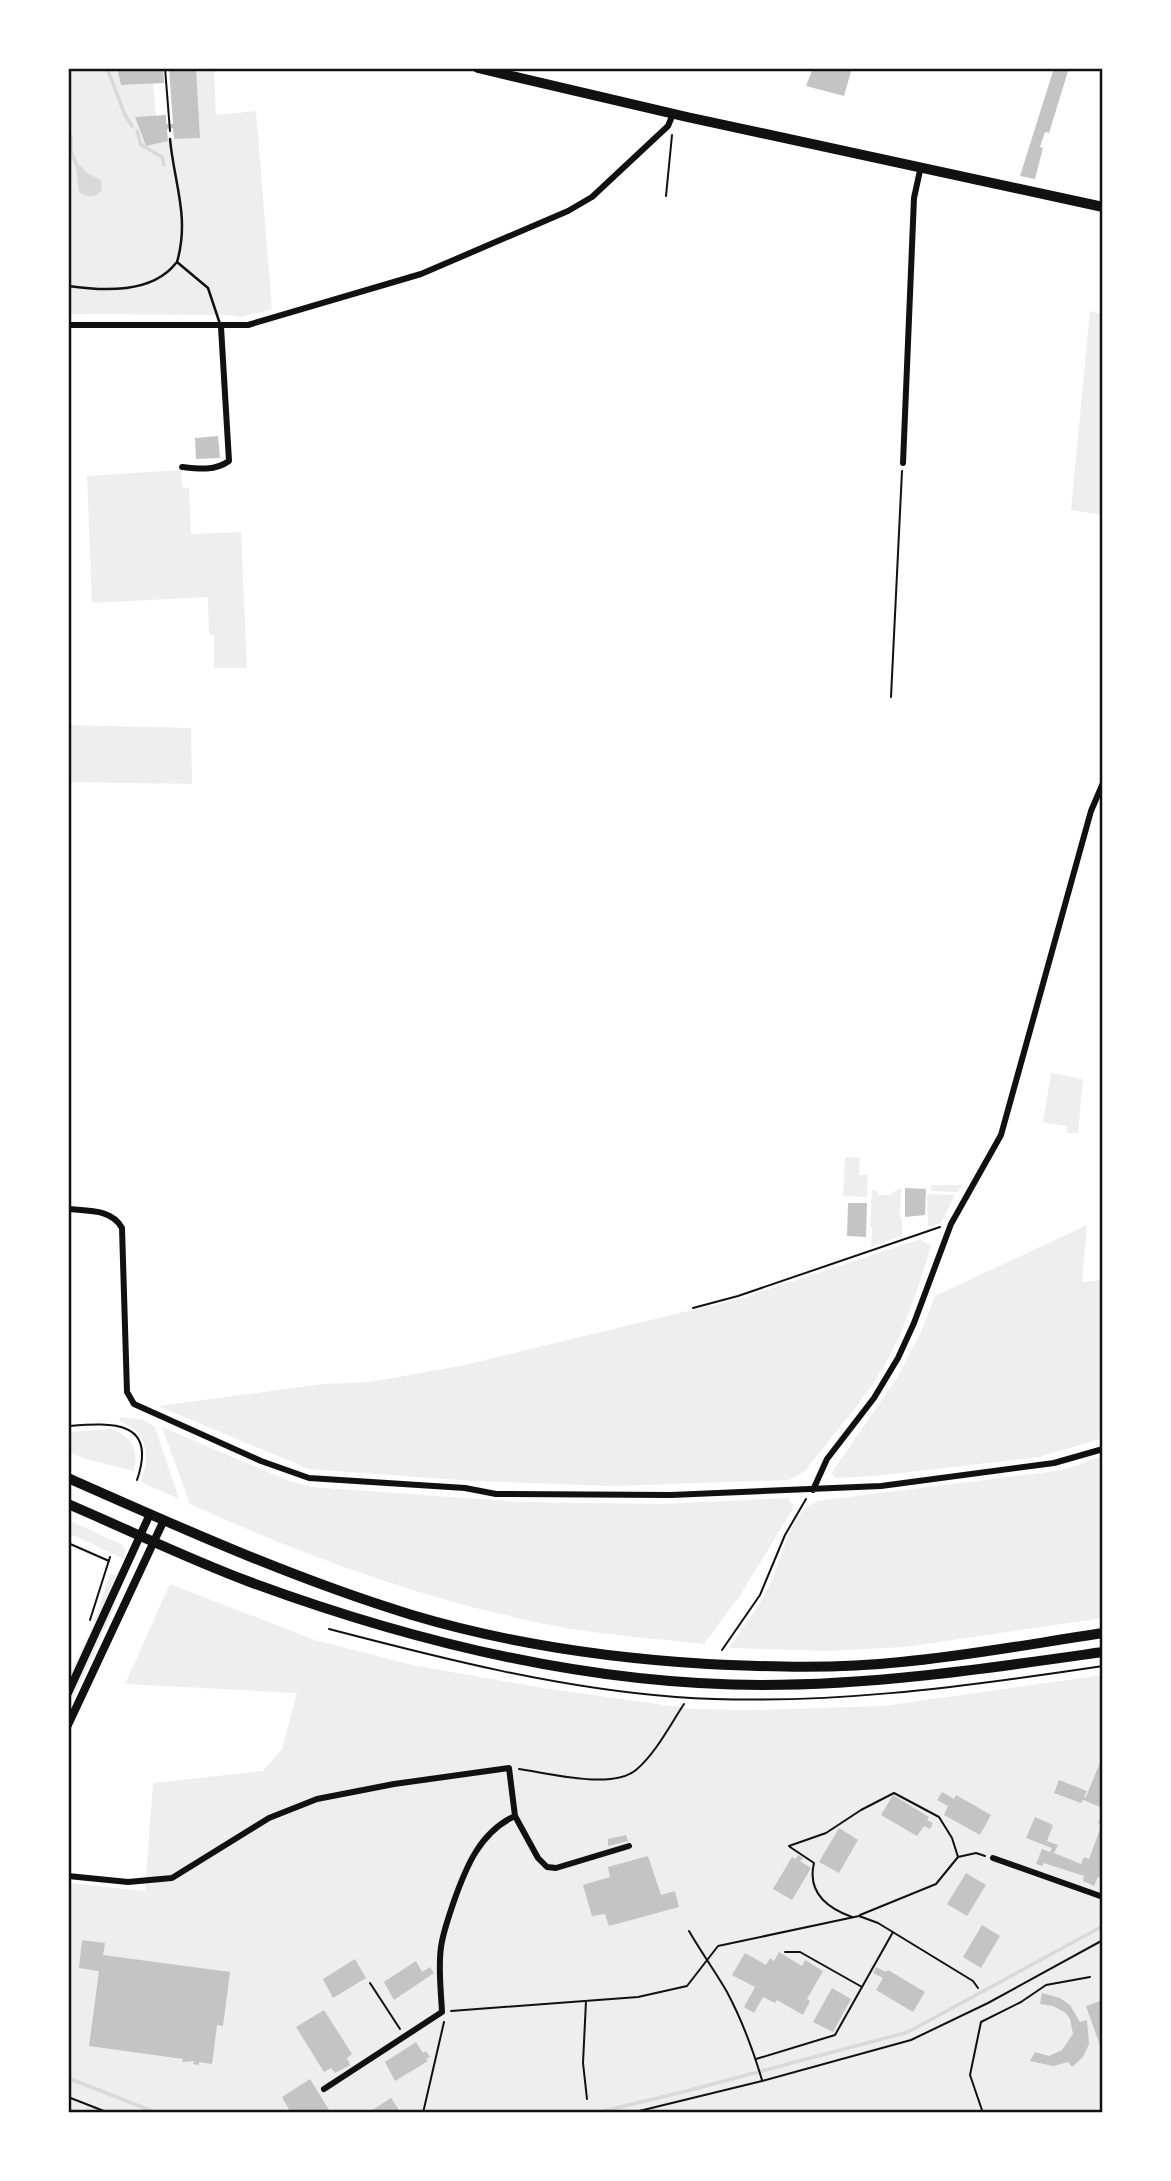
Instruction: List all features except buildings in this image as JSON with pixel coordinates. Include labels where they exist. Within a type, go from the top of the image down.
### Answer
[{"type":"main road","points":[[478,68],[673,114],[1103,207]]},
{"type":"main road","points":[[68,1478],[314,1583],[412,1615],[577,1653],[747,1666],[817,1667],[901,1662],[1103,1633]]},
{"type":"main road","points":[[68,1504],[154,1542],[292,1597],[396,1629],[568,1668],[691,1682],[810,1684],[942,1675],[1103,1652]]},
{"type":"street","points":[[68,325],[247,325],[421,274],[568,211],[593,197],[666,128],[673,114]]},
{"type":"street","points":[[903,463],[914,198],[921,166]]},
{"type":"street","points":[[182,467],[222,467],[229,461],[221,327]]},
{"type":"street","points":[[813,1490],[827,1460],[874,1398],[898,1358],[951,1224],[1006,1124],[1091,811],[1103,783]]},
{"type":"street","points":[[68,1209],[108,1215],[117,1219],[122,1228],[127,1392],[131,1400],[139,1407],[261,1461],[309,1478],[465,1488],[496,1494],[671,1495],[813,1490],[949,1479],[1054,1463],[1103,1449]]},
{"type":"street","points":[[68,1692],[150,1514]]},
{"type":"street","points":[[68,1725],[163,1520]]},
{"type":"street","points":[[68,1876],[128,1882],[172,1878],[269,1818],[317,1799],[394,1784],[509,1768],[515,1816],[538,1858],[547,1867],[556,1868],[629,1846]]},
{"type":"street","points":[[324,2089],[442,2012],[440,1948],[466,1868],[479,1845],[505,1820],[515,1816]]},
{"type":"street","points":[[993,1858],[1103,1896]]},
{"type":"lane","points":[[68,286],[85,289],[146,284],[164,276],[177,262],[183,236],[183,214],[170,139]]},
{"type":"lane","points":[[177,262],[208,288],[221,327]]},
{"type":"path","points":[[165,68],[170,139]]},
{"type":"path","points":[[666,128],[673,131],[666,196]]},
{"type":"path","points":[[891,697],[903,463]]},
{"type":"path","points":[[693,1308],[738,1296],[951,1224]]},
{"type":"path","points":[[68,1426],[112,1424],[129,1430],[140,1442],[143,1454],[137,1480]]},
{"type":"path","points":[[722,1650],[760,1595],[785,1535],[801,1505]]},
{"type":"path","points":[[68,1543],[110,1559],[89,1623]]},
{"type":"path","points":[[509,1768],[597,1779],[621,1777],[635,1771],[656,1746],[684,1704]]},
{"type":"path","points":[[853,1917],[824,1902],[812,1880],[814,1863],[789,1846],[826,1833],[894,1793],[939,1816],[952,1838],[958,1857]]},
{"type":"path","points":[[423,2113],[444,2026],[442,2012],[638,1997],[687,1986],[718,1945],[859,1916],[936,1884],[958,1857],[976,1853],[993,1858]]},
{"type":"path","points":[[859,1916],[893,1932],[973,1982],[978,1988]]},
{"type":"path","points":[[689,1931],[726,1991],[746,2031],[762,2081]]},
{"type":"path","points":[[755,2060],[835,2035],[893,1932]]},
{"type":"path","points":[[631,2113],[911,2040],[988,2003],[1103,1940]]},
{"type":"path","points":[[785,1952],[800,1952],[862,1987]]},
{"type":"path","points":[[983,2113],[970,2075],[981,2022],[1021,2002],[1046,1985],[1090,1977]]},
{"type":"path","points":[[370,1983],[404,2036]]},
{"type":"path","points":[[586,2000],[583,2063],[587,2099]]},
{"type":"path","points":[[68,2097],[109,2113]]},
{"type":"shaded area","points":[[68,68],[117,68],[121,85],[153,83],[156,116],[147,145],[174,139],[199,138],[196,68],[214,68],[216,115],[256,111],[272,309],[241,317],[68,314]]},
{"type":"shaded area","points":[[80,165],[87,173],[101,180],[102,190],[97,195],[88,196],[79,192],[76,167]]},
{"type":"shaded area","points":[[1090,311],[1103,314],[1103,515],[1071,510]]},
{"type":"shaded area","points":[[181,470],[182,487],[189,488],[191,534],[241,532],[247,668],[214,668],[214,635],[209,634],[208,597],[92,603],[87,476]]},
{"type":"shaded area","points":[[68,725],[191,728],[192,784],[68,782]]},
{"type":"shaded area","points":[[1051,1073],[1083,1079],[1078,1133],[1067,1133],[1067,1126],[1043,1123]]},
{"type":"shaded area","points":[[845,1157],[860,1158],[859,1175],[868,1175],[867,1197],[843,1196]]},
{"type":"shaded area","points":[[931,1185],[962,1185],[957,1192],[931,1191]]},
{"type":"shaded area","points":[[901,1188],[902,1236],[871,1247],[872,1190],[878,1191],[878,1195],[891,1195]]},
{"type":"shaded area","points":[[927,1194],[955,1195],[941,1223],[928,1227]]},
{"type":"shaded area","points":[[1087,1225],[1082,1282],[1103,1280],[1103,1438],[1039,1457],[875,1476],[834,1477],[832,1472],[897,1378],[921,1332],[935,1296]]},
{"type":"shaded area","points":[[920,1239],[931,1246],[908,1315],[885,1365],[867,1393],[805,1471],[789,1480],[614,1486],[471,1481],[309,1469],[158,1406],[323,1384],[370,1382],[460,1366],[742,1298]]},
{"type":"shaded area","points":[[121,1417],[144,1420],[155,1427],[179,1499],[141,1482],[146,1463],[145,1446],[136,1432],[119,1421]]},
{"type":"shaded area","points":[[162,1427],[289,1481],[313,1487],[521,1502],[661,1504],[788,1498],[794,1507],[741,1594],[704,1644],[605,1634],[523,1619],[425,1594],[282,1544],[190,1504]]},
{"type":"shaded area","points":[[111,1429],[124,1436],[132,1445],[134,1471],[86,1459],[68,1451],[68,1432]]},
{"type":"shaded area","points":[[1103,1456],[1103,1618],[905,1647],[825,1651],[729,1648],[766,1593],[792,1526],[807,1507],[817,1501],[1063,1470]]},
{"type":"shaded area","points":[[68,1520],[121,1544],[125,1549],[124,1559],[68,1533]]},
{"type":"shaded area","points":[[110,1574],[118,1576],[68,1684],[68,1678],[92,1628]]},
{"type":"shaded area","points":[[170,1584],[315,1640],[412,1665],[543,1688],[693,1709],[883,1706],[1103,1675],[1103,2113],[68,2113],[68,1883],[145,1891],[153,1783],[263,1771],[282,1749],[297,1693],[125,1684]]},
{"type":"shaded area","points":[[118,1600],[68,1709],[68,1700],[112,1607]]},
{"type":"waterway","points":[[107,68],[132,126]]},
{"type":"waterway","points":[[137,131],[141,145],[162,157],[164,165]]},
{"type":"waterway","points":[[68,135],[71,136],[71,151],[77,166]]},
{"type":"waterway","points":[[595,2113],[908,2032],[1103,1926]]},
{"type":"waterway","points":[[68,2078],[157,2113]]}]
